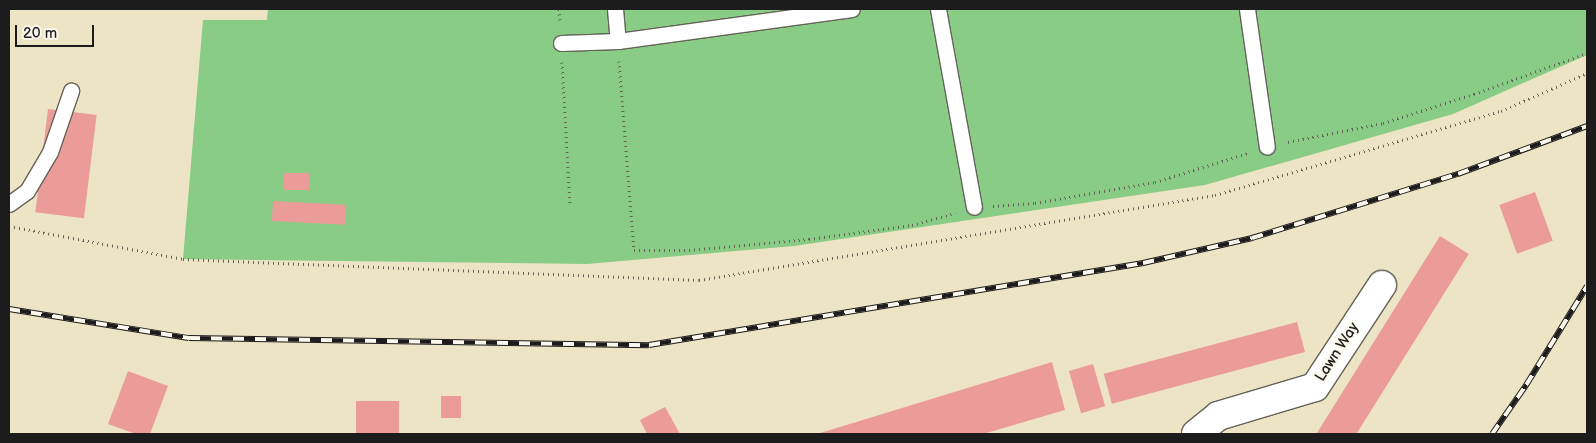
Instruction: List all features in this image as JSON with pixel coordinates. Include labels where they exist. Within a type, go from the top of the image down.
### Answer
[{"type":"street","name":"Lawn Way","points":[[1196,434],[1218,416],[1315,387],[1382,285]]},
{"type":"lane","points":[[615,9],[618,41]]},
{"type":"lane","points":[[561,43],[618,41],[852,9]]},
{"type":"lane","points":[[938,9],[974,207]]},
{"type":"lane","points":[[1247,9],[1268,147]]},
{"type":"lane","points":[[9,204],[27,191],[50,152],[71,91]]},
{"type":"path","points":[[560,9],[570,205]]},
{"type":"path","points":[[618,41],[634,250],[689,250],[809,239],[912,225],[974,207],[1035,203],[1155,182],[1268,147],[1383,123],[1474,94],[1587,53]]},
{"type":"path","points":[[9,226],[183,259],[699,280],[1215,195],[1502,111],[1587,73]]},
{"type":"green space","points":[[268,9],[1587,9],[1587,55],[1453,114],[1205,185],[794,246],[587,264],[183,259],[203,20],[267,20]]},
{"type":"building","points":[[48,109],[97,115],[84,218],[35,212]]},
{"type":"building","points":[[284,173],[309,173],[309,190],[284,190]]},
{"type":"building","points":[[1535,192],[1553,241],[1517,254],[1499,205]]},
{"type":"building","points":[[273,201],[346,205],[345,225],[272,221]]},
{"type":"building","points":[[1440,236],[1469,254],[1356,434],[1316,434]]},
{"type":"building","points":[[1297,322],[1305,352],[1112,404],[1104,374]]},
{"type":"building","points":[[1052,362],[1065,410],[983,434],[817,434]]},
{"type":"building","points":[[1093,364],[1105,406],[1081,413],[1069,371]]},
{"type":"building","points":[[128,371],[168,386],[150,434],[136,434],[108,424]]},
{"type":"building","points":[[441,396],[461,396],[461,418],[441,418]]},
{"type":"building","points":[[356,401],[399,401],[399,434],[356,434]]},
{"type":"building","points":[[665,407],[680,434],[647,434],[640,420]]},
{"type":"railway","points":[[9,309],[189,338],[649,345],[1143,263],[1252,238],[1458,174],[1587,126]]},
{"type":"railway","points":[[1492,434],[1526,385],[1587,286]]}]
